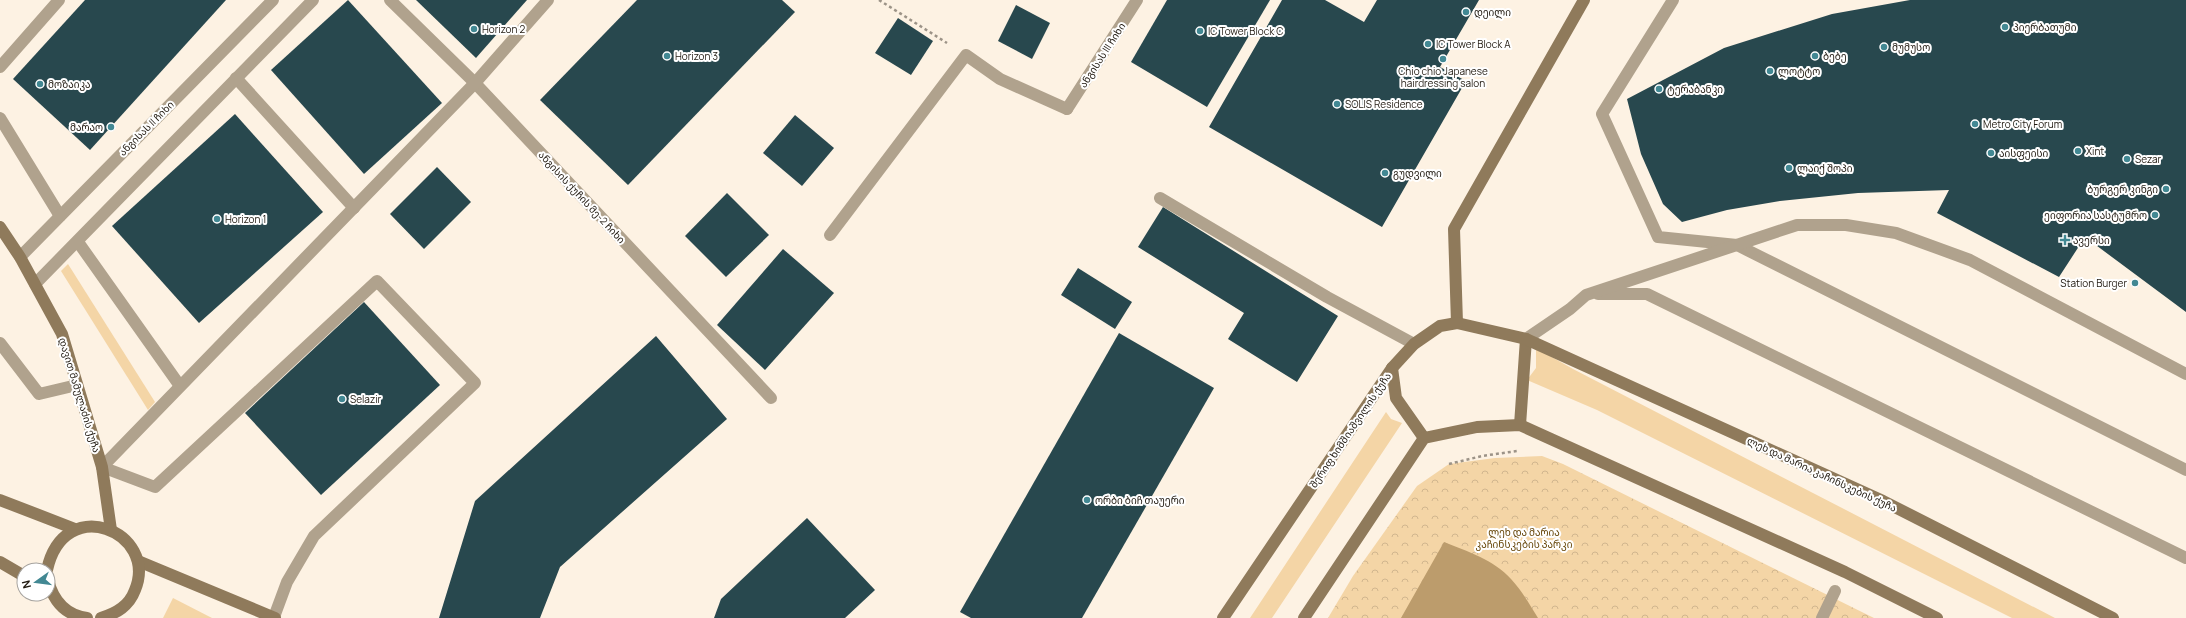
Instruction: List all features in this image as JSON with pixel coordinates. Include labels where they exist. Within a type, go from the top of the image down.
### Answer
[{"type":"main road","points":[[1457,323],[1454,229],[1584,0]]},
{"type":"main road","name":"დავით მამულაძის ქუჩა","points":[[0,227],[20,257],[62,334],[102,467],[111,530]]},
{"type":"main road","name":"შერიფ ხიმშიაშვილის ქუჩა","points":[[1223,618],[1392,368],[1414,344],[1440,326],[1457,323],[1526,339]]},
{"type":"main road","points":[[1520,425],[1526,339]]},
{"type":"main road","name":"ლეხ და მარია კაჩინსკების ქუჩა","points":[[1526,339],[1883,501],[2113,618]]},
{"type":"main road","points":[[1392,368],[1396,398],[1424,438]]},
{"type":"main road","points":[[1304,618],[1424,438],[1477,427],[1520,425],[1845,572],[1937,618]]},
{"type":"main road","points":[[0,500],[76,529]]},
{"type":"main road","points":[[49,562],[50,555],[60,540],[76,529],[94,526],[111,530],[130,546],[138,561],[139,581],[131,600],[116,614],[101,618]]},
{"type":"main road","points":[[138,561],[275,618]]},
{"type":"main road","points":[[0,562],[16,571]]},
{"type":"main road","points":[[56,598],[61,606],[76,616],[86,618]]},
{"type":"street","points":[[0,67],[59,0]]},
{"type":"street","name":"ანგისას II ჩიხი","points":[[20,257],[273,0]]},
{"type":"street","points":[[35,284],[78,242],[313,0]]},
{"type":"street","name":"ანგისის ქუჩის მე-2 ჩიხი","points":[[390,0],[475,83],[771,398]]},
{"type":"street","points":[[275,618],[287,582],[314,536],[475,383],[377,280],[155,487],[102,467],[475,83],[548,0]]},
{"type":"street","name":"ანგისას III ჩიხი","points":[[966,55],[1000,79],[1066,109],[1137,0]]},
{"type":"street","points":[[1673,0],[1602,114],[1658,237],[1737,245],[2186,470]]},
{"type":"street","points":[[830,235],[966,55]]},
{"type":"street","points":[[236,78],[354,208]]},
{"type":"street","points":[[0,118],[60,216]]},
{"type":"street","points":[[1160,198],[1327,297],[1414,344]]},
{"type":"street","points":[[1526,339],[1570,309],[1586,294],[1797,225],[1846,225],[1896,234],[1970,260],[2186,374]]},
{"type":"street","points":[[78,242],[180,386]]},
{"type":"street","points":[[1586,294],[1647,294],[2186,558]]},
{"type":"street","points":[[0,344],[39,394],[77,385]]},
{"type":"street","points":[[1822,618],[1835,591]]},
{"type":"path","points":[[879,0],[966,55]]},
{"type":"green space","points":[[68,264],[155,402],[148,410],[61,271]]},
{"type":"green space","points":[[1536,348],[1573,369],[2055,618],[2012,618],[1597,410],[1527,380],[1536,368]]},
{"type":"green space","points":[[1386,412],[1391,419],[1402,423],[1272,618],[1250,618]]},
{"type":"green space","name":"ლეხ და მარია კაჩინსკების პარკი","points":[[1542,456],[1563,464],[1874,618],[1328,618],[1353,576],[1417,486],[1449,464],[1495,458]]},
{"type":"green space","points":[[173,598],[212,618],[163,618]]},
{"type":"shaded area","points":[[1444,542],[1497,566],[1519,588],[1538,618],[1401,618]]},
{"type":"building","points":[[85,0],[226,0],[90,150],[13,79]]},
{"type":"building","points":[[348,0],[442,103],[364,174],[271,70]]},
{"type":"building","name":"Horizon 2","points":[[416,0],[527,0],[476,58]]},
{"type":"building","name":"Horizon 3","points":[[637,0],[782,0],[795,12],[628,185],[540,100]]},
{"type":"building","name":"IC Tower Block C","points":[[1167,0],[1270,0],[1207,107],[1131,62]]},
{"type":"building","name":"SOLIS Residence","points":[[1282,0],[1325,0],[1364,22],[1377,0],[1479,0],[1440,67],[1466,81],[1382,227],[1209,127]]},
{"type":"building","points":[[1910,0],[2186,0],[2186,312],[2085,237],[2059,277],[1937,213],[1949,190],[1858,193],[1780,201],[1727,210],[1682,222],[1663,204],[1641,154],[1627,99],[1724,48],[1832,14]]},
{"type":"building","points":[[1016,5],[1050,23],[1032,59],[998,41]]},
{"type":"building","points":[[898,18],[933,41],[911,75],[875,53]]},
{"type":"building","name":"Horizon 1","points":[[235,114],[323,212],[199,323],[112,226]]},
{"type":"building","points":[[795,115],[834,148],[802,186],[763,153]]},
{"type":"building","points":[[437,167],[471,202],[424,249],[390,214]]},
{"type":"building","points":[[727,193],[769,235],[726,277],[685,236]]},
{"type":"building","points":[[1163,207],[1338,316],[1297,382],[1228,339],[1244,313],[1138,247]]},
{"type":"building","points":[[783,249],[834,293],[765,370],[717,325]]},
{"type":"building","points":[[1078,268],[1132,302],[1115,329],[1061,295]]},
{"type":"building","name":"Selazir","points":[[364,302],[440,385],[321,495],[245,413]]},
{"type":"building","name":"ორბი ბიჩ თაუერი","points":[[1119,333],[1214,388],[1082,618],[971,618],[960,612]]},
{"type":"building","points":[[656,336],[727,419],[560,567],[540,618],[439,618],[475,501]]},
{"type":"building","points":[[807,518],[875,590],[845,618],[714,618],[721,599]]},
{"type":"place","name":"დეილი","points":[[1466,12]]},
{"type":"place","name":"პიერბათუმი","points":[[2005,27]]},
{"type":"place","name":"Horizon 2","points":[[474,29]]},
{"type":"place","name":"IC Tower Block C","points":[[1200,31]]},
{"type":"place","name":"IC Tower Block A","points":[[1428,44]]},
{"type":"place","name":"მუმუსო","points":[[1884,47]]},
{"type":"place","name":"Horizon 3","points":[[667,56]]},
{"type":"place","name":"ბებე","points":[[1815,56]]},
{"type":"place","name":"Chio chio Japanese hairdressing salon","points":[[1443,59]]},
{"type":"place","name":"ლოტტო","points":[[1770,71]]},
{"type":"place","name":"მოზაიკა","points":[[40,84]]},
{"type":"place","name":"ტერაბანკი","points":[[1659,89]]},
{"type":"place","name":"SOLIS Residence","points":[[1337,104]]},
{"type":"place","name":"Metro City Forum","points":[[1975,124]]},
{"type":"place","name":"მარაო","points":[[111,127]]},
{"type":"place","name":"Xint","points":[[2078,151]]},
{"type":"place","name":"აისფეისი","points":[[1991,153]]},
{"type":"place","name":"Sezar","points":[[2127,159]]},
{"type":"place","name":"ლაიქ შოპი","points":[[1789,168]]},
{"type":"place","name":"გუდვილი","points":[[1385,173]]},
{"type":"place","name":"ბურგერ კინგი","points":[[2166,189]]},
{"type":"place","name":"ეიფორია სასტუმრო","points":[[2155,215]]},
{"type":"place","name":"Horizon 1","points":[[217,219]]},
{"type":"place","name":"ავერსი","points":[[2065,240]]},
{"type":"place","name":"Station Burger","points":[[2135,283]]},
{"type":"place","name":"Selazir","points":[[342,399]]},
{"type":"place","name":"ორბი ბიჩ თაუერი","points":[[1087,500]]}]
